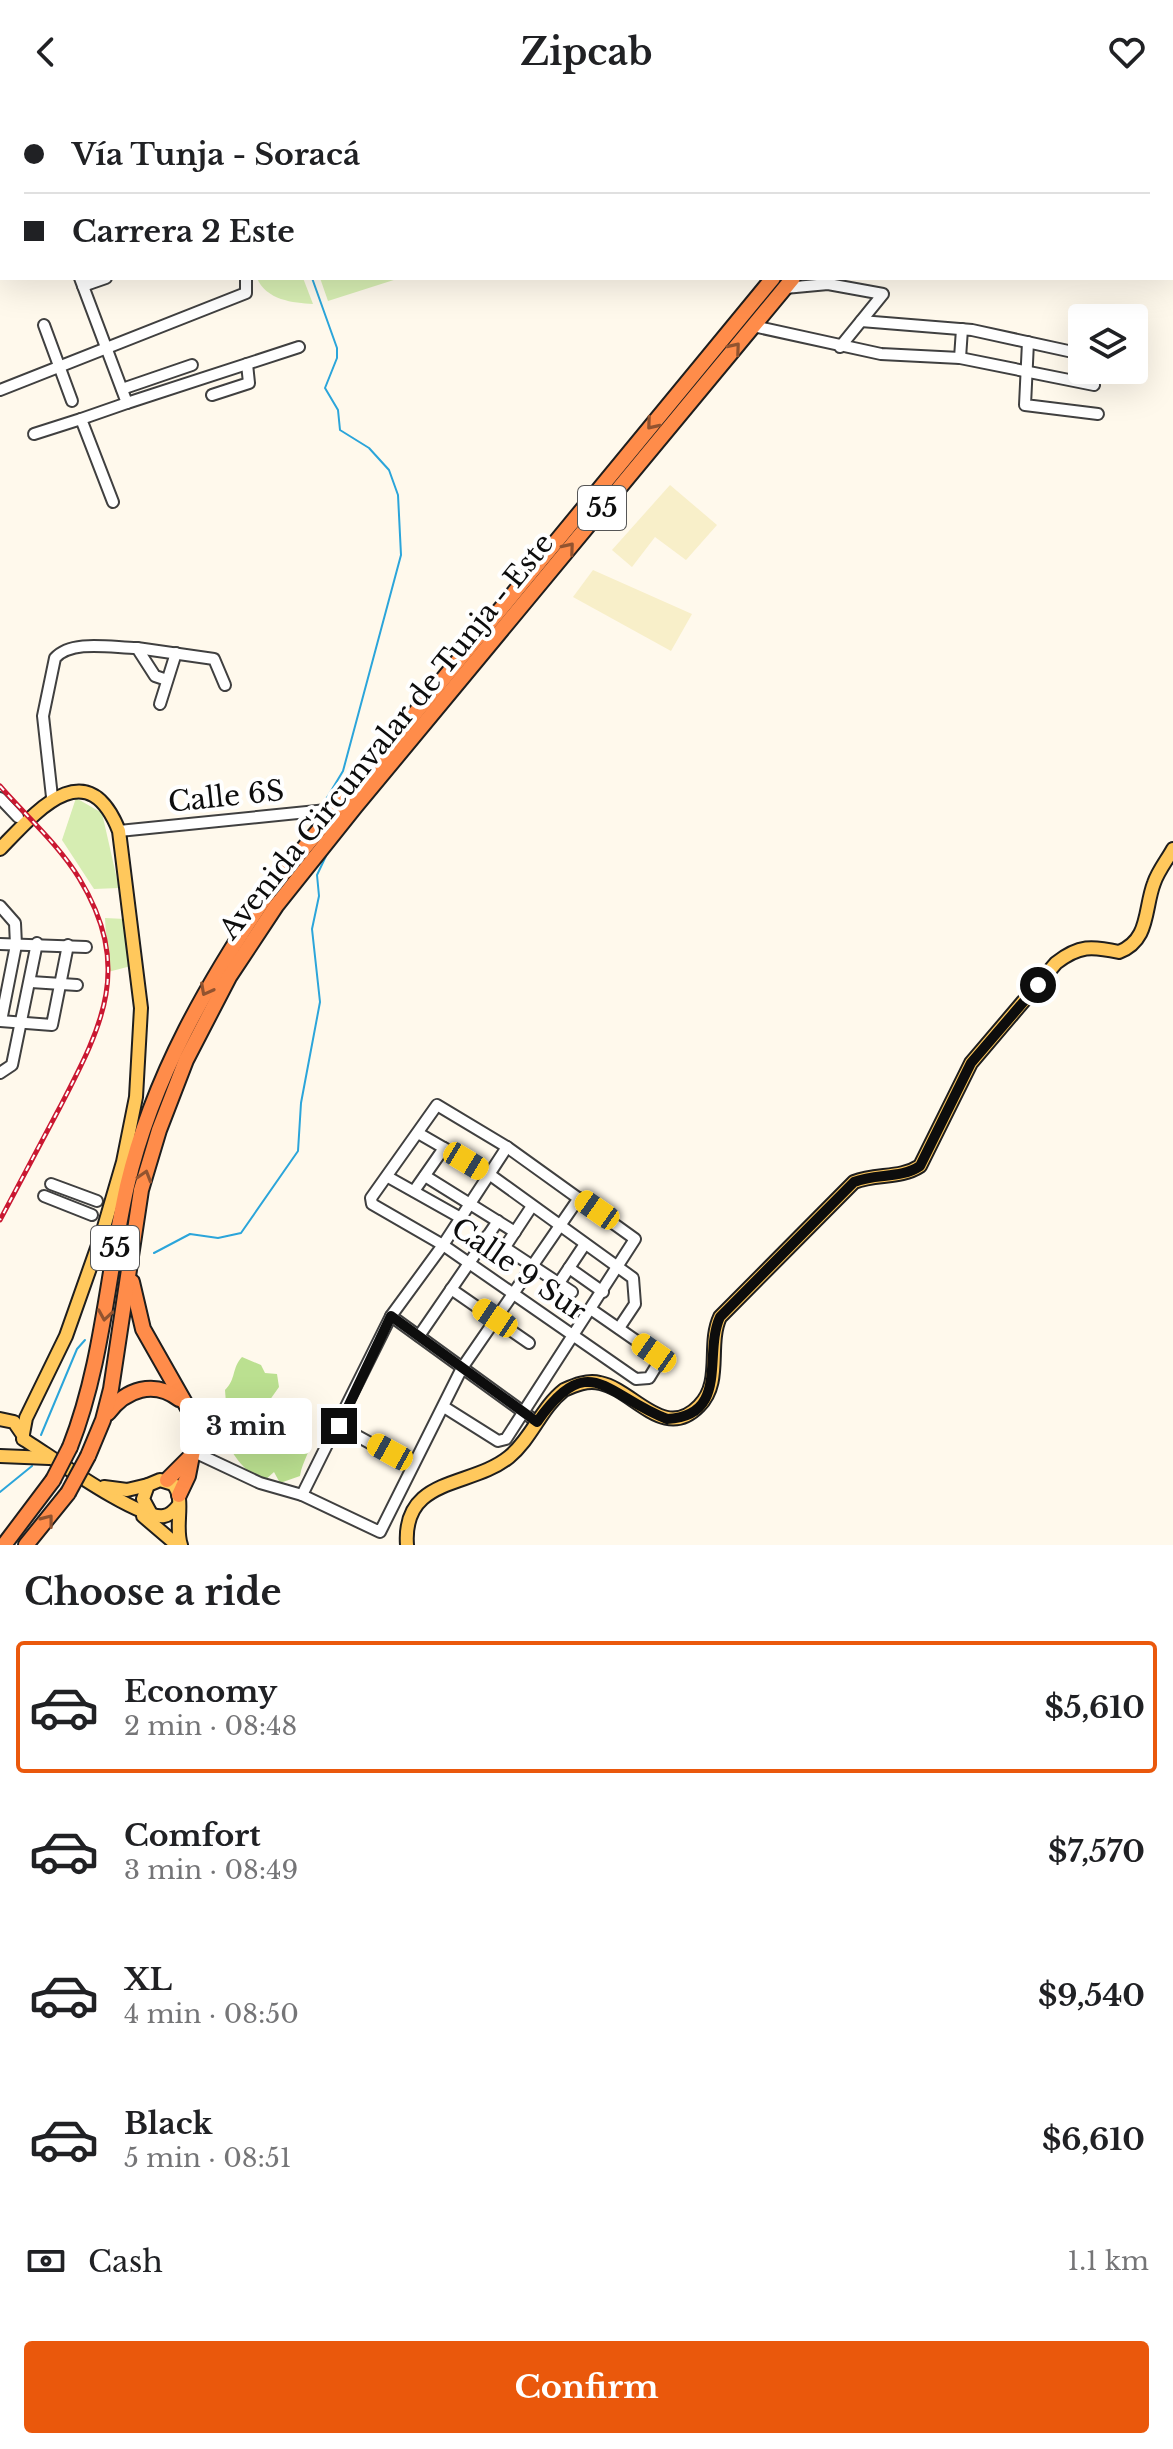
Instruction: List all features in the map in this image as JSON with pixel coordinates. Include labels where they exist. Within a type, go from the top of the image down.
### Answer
[{"type":"highway","name":"Avenida Circunvalar de Tunja - Este","points":[[26,1545],[68,1493],[103,1420],[121,1337],[141,1190],[159,1130],[186,1060],[236,965],[276,906],[753,326],[784,281]]},
{"type":"highway","name":"Avenida Circunvalar de Tunja - Este","points":[[2,1543],[16,1532],[53,1480],[70,1447],[99,1353],[128,1185],[145,1124],[173,1051],[227,953],[272,887],[339,809],[428,695],[784,281]]},
{"type":"highway","points":[[131,1253],[131,1279],[143,1329],[197,1430],[179,1500]]},
{"type":"highway","points":[[103,1420],[120,1399],[146,1388],[160,1389],[183,1402]]},
{"type":"highway","points":[[167,1480],[193,1454]]},
{"type":"main road","points":[[0,849],[52,797],[77,793],[89,795],[108,808],[119,831],[141,1008],[140,1074],[113,1199],[66,1336],[31,1409],[16,1452],[5,1456]]},
{"type":"main road","points":[[407,1545],[407,1523],[419,1502],[445,1485],[493,1467],[517,1449],[564,1390],[590,1382],[612,1388],[667,1419],[688,1415],[698,1408],[713,1377],[715,1333],[720,1317],[854,1182],[876,1175],[903,1174],[920,1166],[971,1063],[1056,963],[1071,952],[1088,946],[1119,952],[1137,941],[1143,930],[1154,882],[1173,849]]},
{"type":"main road","points":[[4,1419],[31,1409]]},
{"type":"main road","points":[[31,1409],[29,1428],[42,1451]]},
{"type":"main road","points":[[4,1419],[20,1427],[23,1437],[42,1451],[179,1543]]},
{"type":"main road","points":[[5,1456],[35,1455],[59,1462]]},
{"type":"main road","points":[[95,1485],[127,1490],[167,1480],[178,1489],[179,1543]]},
{"type":"main road","points":[[148,1485],[143,1499],[179,1543]]},
{"type":"main road","points":[[120,1501],[165,1516],[179,1500]]},
{"type":"street","points":[[0,390],[246,293],[246,280]]},
{"type":"street","points":[[784,281],[828,284],[883,294],[840,347]]},
{"type":"street","points":[[82,282],[127,403]]},
{"type":"street","points":[[861,321],[962,329],[1068,351]]},
{"type":"street","points":[[44,325],[72,401]]},
{"type":"street","points":[[753,326],[840,347],[881,354],[960,358],[1094,385]]},
{"type":"street","points":[[960,358],[962,329]]},
{"type":"street","points":[[1028,342],[1025,405],[1098,414]]},
{"type":"street","points":[[34,434],[299,347]]},
{"type":"street","points":[[212,395],[249,383],[247,364]]},
{"type":"street","points":[[122,389],[192,365]]},
{"type":"street","points":[[81,419],[113,502]]},
{"type":"street","points":[[137,648],[155,676],[167,680]]},
{"type":"street","points":[[52,797],[43,716],[55,658],[69,649],[137,648],[214,659],[225,685]]},
{"type":"street","points":[[160,704],[176,653]]},
{"type":"street","points":[[0,798],[18,817]]},
{"type":"street","points":[[0,816],[9,808]]},
{"type":"street","name":"Calle 6S","points":[[119,831],[339,809]]},
{"type":"street","points":[[0,906],[15,923],[16,945],[5,974],[1,1021],[52,1025],[68,945]]},
{"type":"street","points":[[4,1072],[22,1023],[37,943]]},
{"type":"street","points":[[0,944],[86,947]]},
{"type":"street","points":[[31,982],[77,985]]},
{"type":"street","points":[[461,1218],[388,1177],[437,1105],[507,1147],[635,1239],[575,1337],[502,1440]]},
{"type":"street","points":[[418,1133],[489,1174],[633,1278],[635,1304],[619,1328],[592,1310]]},
{"type":"street","points":[[302,1495],[339,1426],[391,1316],[443,1245],[507,1147]]},
{"type":"street","points":[[414,1191],[444,1148]]},
{"type":"street","points":[[425,1176],[515,1232]]},
{"type":"street","name":"Calle 9 Sur","points":[[388,1177],[371,1198],[374,1206],[443,1245],[512,1295],[641,1380],[649,1378],[657,1360],[654,1353],[619,1328]]},
{"type":"street","points":[[51,1184],[97,1201]]},
{"type":"street","points":[[44,1196],[90,1219],[102,1196],[113,1199]]},
{"type":"street","points":[[193,1454],[260,1483],[302,1495],[380,1532],[462,1368],[579,1198]]},
{"type":"street","points":[[505,1247],[532,1206]]},
{"type":"street","points":[[419,1336],[498,1221]]},
{"type":"street","points":[[487,1236],[572,1292]]},
{"type":"street","points":[[559,1283],[585,1244]]},
{"type":"street","points":[[569,1268],[603,1292]]},
{"type":"street","points":[[451,1289],[529,1343]]},
{"type":"street","points":[[391,1316],[537,1422]]},
{"type":"street","points":[[444,1407],[517,1449]]},
{"type":"street","points":[[339,1426],[412,1466]]},
{"type":"shaded area","points":[[670,485],[717,525],[686,560],[655,537],[632,567],[612,550]]},
{"type":"shaded area","points":[[593,570],[692,614],[671,651],[573,597]]},
{"type":"green space","points":[[258,280],[304,280],[313,304],[273,296]]},
{"type":"green space","points":[[321,280],[394,280],[328,301]]},
{"type":"green space","points":[[76,798],[102,813],[119,888],[94,889],[62,840]]},
{"type":"green space","points":[[105,918],[125,919],[131,966],[108,972]]},
{"type":"green space","points":[[242,1357],[261,1365],[265,1373],[277,1374],[279,1387],[267,1404],[273,1414],[265,1428],[241,1428],[251,1444],[288,1441],[300,1436],[299,1426],[310,1427],[310,1446],[300,1476],[280,1483],[274,1472],[264,1481],[242,1465],[226,1440],[219,1423],[227,1417],[225,1390]]},
{"type":"waterway","points":[[313,280],[337,348],[337,358],[325,388],[338,410],[340,430],[369,448],[389,470],[398,495],[401,555],[343,771],[322,806]]},
{"type":"waterway","points":[[154,1253],[190,1234],[218,1238],[241,1233],[298,1151],[301,1103],[320,1002],[312,929],[319,896],[317,875],[326,856]]},
{"type":"waterway","points":[[41,1435],[77,1349],[85,1340]]},
{"type":"waterway","points":[[0,1492],[32,1466]]},
{"type":"railway","points":[[0,786],[52,842],[79,878],[105,940],[108,968],[106,995],[89,1049],[0,1220]]},
{"type":"route","points":[[339,1426],[391,1316],[537,1422],[555,1396],[575,1384],[590,1382],[612,1388],[667,1419],[688,1415],[698,1408],[710,1390],[713,1345],[720,1317],[854,1182],[876,1175],[903,1174],[920,1166],[932,1148],[971,1063],[1038,985]]}]
